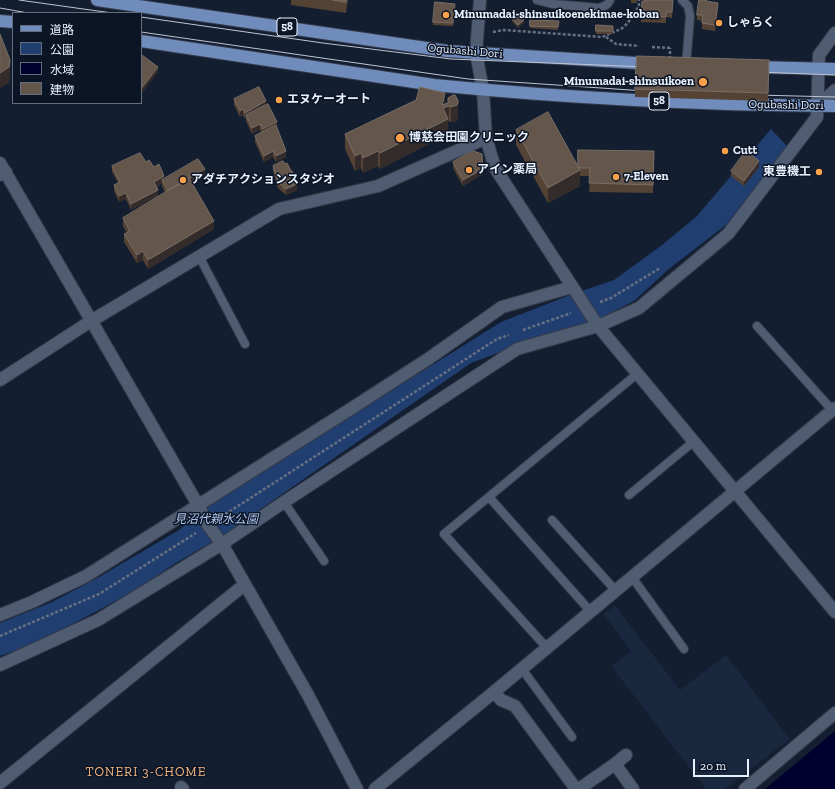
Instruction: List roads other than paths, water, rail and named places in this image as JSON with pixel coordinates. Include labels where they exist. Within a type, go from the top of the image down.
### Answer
[{"type":"main road","name":"Ogubashi Dori","points":[[97,0],[447,51],[701,66]]},
{"type":"main road","points":[[0,21],[12,22]]},
{"type":"main road","name":"Ogubashi Dori","points":[[142,41],[434,85],[483,90],[596,98],[718,104],[835,106]]},
{"type":"main road","points":[[740,67],[835,69]]},
{"type":"street","points":[[480,0],[476,53],[483,90],[486,138],[495,168],[598,326],[734,492],[835,612]]},
{"type":"street","points":[[0,665],[98,620],[222,544],[517,349],[598,326],[639,308],[728,234],[817,116],[818,55],[835,33]]},
{"type":"street","points":[[818,106],[835,90]]},
{"type":"street","points":[[0,380],[91,321],[279,209],[378,186],[486,138]]},
{"type":"street","points":[[2,170],[198,505],[208,525],[222,544],[308,695],[357,789]]},
{"type":"street","points":[[0,614],[32,602],[86,576],[350,410],[428,359],[502,307],[572,287]]},
{"type":"street","points":[[375,789],[632,578],[833,409]]},
{"type":"street","points":[[0,784],[244,585]]},
{"type":"street","points":[[494,692],[501,700],[515,706],[576,789]]},
{"type":"street","points":[[745,789],[835,713]]},
{"type":"street","points":[[580,789],[626,755]]},
{"type":"street","points":[[615,764],[632,789]]},
{"type":"lane","points":[[537,0],[553,4],[599,8],[608,4],[610,0]]},
{"type":"lane","points":[[674,65],[690,16],[688,6],[682,0]]},
{"type":"lane","points":[[199,256],[245,344]]},
{"type":"lane","points":[[757,326],[833,409]]},
{"type":"lane","points":[[547,648],[444,534],[637,374]]},
{"type":"lane","points":[[629,495],[693,442]]},
{"type":"lane","points":[[489,497],[591,612]]},
{"type":"lane","points":[[284,502],[324,561]]},
{"type":"lane","points":[[552,520],[616,591]]},
{"type":"lane","points":[[632,578],[684,649]]},
{"type":"lane","points":[[522,669],[572,737]]},
{"type":"water","points":[[835,731],[835,789],[765,789]]},
{"type":"tram line","points":[[19,0],[105,12]]},
{"type":"tram line","points":[[0,8],[22,12]]},
{"type":"tram line","points":[[142,17],[323,43],[451,59],[648,67]]},
{"type":"tram line","points":[[142,32],[468,79],[645,91]]},
{"type":"tram line","points":[[758,72],[835,75]]},
{"type":"tram line","points":[[757,95],[835,97]]},
{"type":"place","name":"Minumadai-shinsuikoenekimae-koban","points":[[446,15]]},
{"type":"place","name":"しゃらく","points":[[719,23]]},
{"type":"place","name":"Minumadai-shinsuikoen","points":[[703,82]]},
{"type":"place","name":"エヌケーオート","points":[[279,100]]},
{"type":"place","name":"博慈会田園クリニック","points":[[400,138]]},
{"type":"place","name":"Cutt","points":[[725,151]]},
{"type":"place","name":"アイン薬局","points":[[469,170]]},
{"type":"place","name":"東豊機工","points":[[819,172]]},
{"type":"place","name":"7-Eleven","points":[[616,177]]},
{"type":"place","name":"アダチアクションスタジオ","points":[[183,180]]},
{"type":"district","name":"TONERI 3-CHOME","points":[[146,772]]},
{"type":"park label","name":"見沼代親水公園","points":[[216,520]]}]
